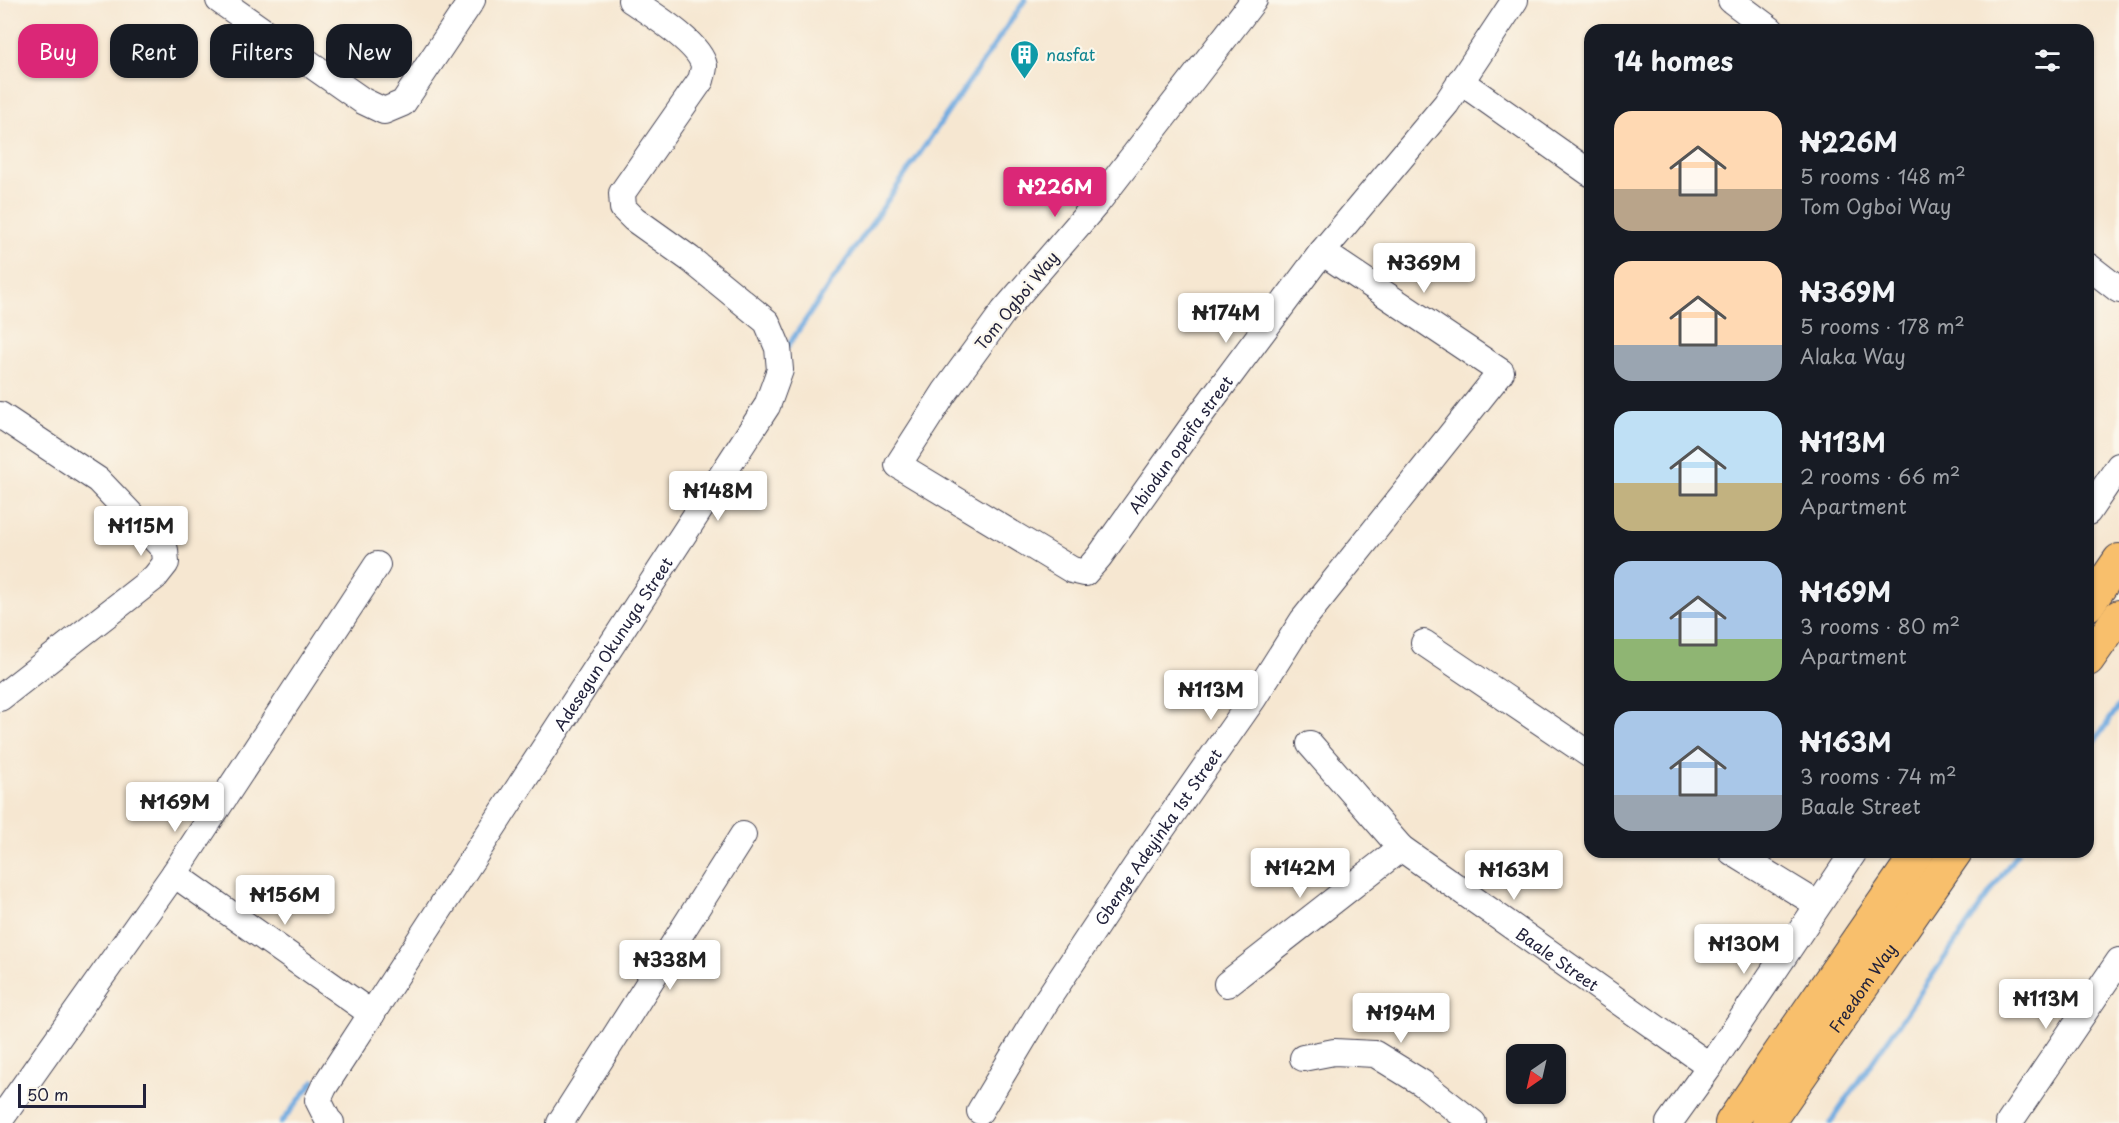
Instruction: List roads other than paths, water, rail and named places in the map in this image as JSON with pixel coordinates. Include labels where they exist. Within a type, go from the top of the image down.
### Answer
[{"type":"main road","points":[[2094,596],[2119,560]]},
{"type":"main road","points":[[2094,651],[2119,616]]},
{"type":"main road","name":"Freedom Way","points":[[1731,1123],[1914,858]]},
{"type":"main road","name":"Freedom Way","points":[[1768,1123],[1952,858]]},
{"type":"street","points":[[219,0],[363,101],[384,111],[402,103],[472,0]]},
{"type":"street","name":"Adesegun Okunuga Street","points":[[331,1123],[327,1120],[318,1101],[324,1087],[767,405],[780,370],[778,348],[767,322],[623,208],[622,193],[701,80],[704,66],[694,48],[631,0]]},
{"type":"street","name":"Tom Ogboi Way","points":[[898,465],[945,392],[1005,311],[1097,203],[1254,0]]},
{"type":"street","name":"Abiodun opeifa street","points":[[898,465],[1072,570],[1085,573],[1322,252],[1446,104],[1515,0]]},
{"type":"street","points":[[1731,0],[1763,24]]},
{"type":"street","points":[[1460,81],[1584,169]]},
{"type":"street","name":"Gbenge Adeyinka 1st Street","points":[[980,1112],[1045,1003],[1136,866],[1253,699],[1303,620],[1501,372],[1322,252]]},
{"type":"street","points":[[2094,271],[2119,290]]},
{"type":"street","points":[[0,415],[98,480],[165,550],[166,563],[155,577],[0,698]]},
{"type":"street","points":[[2094,503],[2119,466]]},
{"type":"street","points":[[0,1120],[174,874],[376,565]]},
{"type":"street","points":[[1424,644],[1584,751]]},
{"type":"street","name":"Baale Street","points":[[1310,744],[1401,848],[1710,1066]]},
{"type":"street","points":[[560,1123],[743,835]]},
{"type":"street","points":[[1227,984],[1401,848]]},
{"type":"street","points":[[1742,858],[1817,904]]},
{"type":"street","points":[[1669,1123],[1850,858]]},
{"type":"street","points":[[174,874],[372,1014]]},
{"type":"street","points":[[2009,1123],[2119,961]]},
{"type":"street","points":[[1304,1058],[1334,1052],[1376,1054],[1422,1083],[1473,1123]]},
{"type":"waterway","points":[[787,347],[1025,0]]},
{"type":"waterway","points":[[2094,742],[2119,706]]},
{"type":"waterway","points":[[1830,1123],[2014,858]]},
{"type":"waterway","points":[[281,1123],[314,1081]]},
{"type":"place","name":"nasfat","points":[[1025,80]]}]
